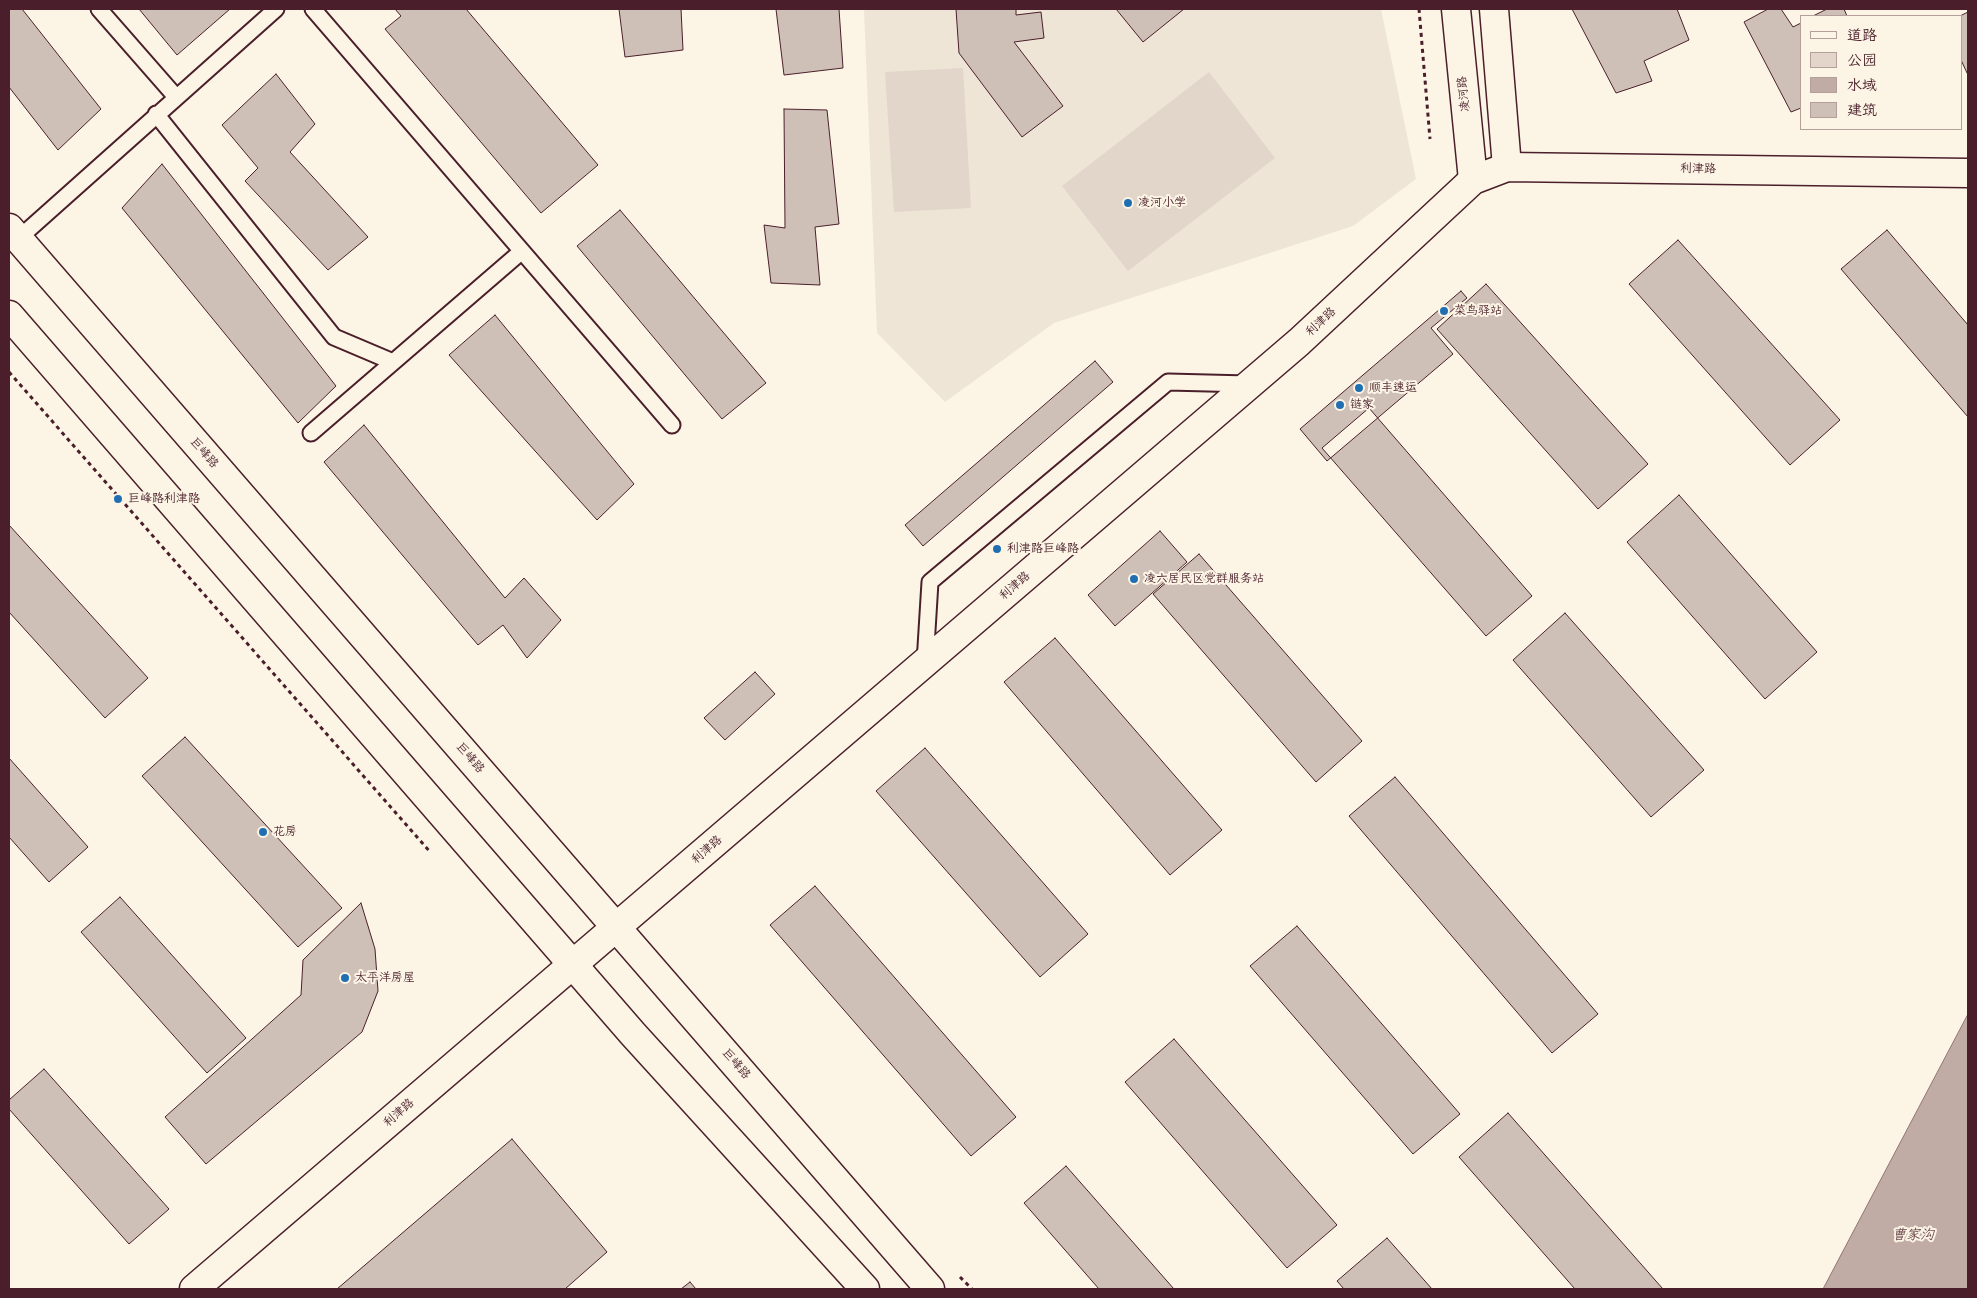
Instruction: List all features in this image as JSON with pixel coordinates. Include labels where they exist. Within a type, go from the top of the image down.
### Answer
[{"type":"main road","name":"凌河路","points":[[1456,9],[1473,180]]},
{"type":"main road","points":[[1494,9],[1507,167]]},
{"type":"main road","name":"利津路","points":[[194,1289],[1299,342],[1473,180],[1507,167],[1968,173]]},
{"type":"main road","name":"巨峰路","points":[[13,234],[930,1289]]},
{"type":"main road","points":[[9,315],[573,965],[865,1289]]},
{"type":"lane","points":[[99,9],[176,97]]},
{"type":"lane","points":[[13,234],[176,97],[276,9]]},
{"type":"lane","points":[[313,9],[672,425]]},
{"type":"lane","points":[[156,114],[334,337],[393,362]]},
{"type":"lane","points":[[311,433],[522,251]]},
{"type":"lane","points":[[925,663],[930,582],[1168,382],[1250,384]]},
{"type":"path","points":[[1419,9],[1430,139]]},
{"type":"shaded area","name":"凌河小学","points":[[864,9],[1381,9],[1416,179],[1353,226],[1054,323],[945,402],[877,333]]},
{"type":"green space","points":[[963,68],[971,208],[894,212],[885,72]]},
{"type":"green space","points":[[1209,72],[1275,158],[1128,271],[1062,186]]},
{"type":"water","name":"曹家沟","points":[[1968,1014],[1968,1289],[1823,1289]]},
{"type":"building","points":[[9,9],[22,9],[101,109],[58,150],[9,87]]},
{"type":"building","points":[[139,9],[230,9],[177,55]]},
{"type":"building","points":[[395,9],[466,9],[598,165],[541,213],[385,29],[401,16]]},
{"type":"building","points":[[619,9],[681,9],[683,50],[625,57]]},
{"type":"building","points":[[776,9],[839,9],[843,68],[784,75]]},
{"type":"building","points":[[956,9],[1016,9],[1016,15],[1041,12],[1044,38],[1014,42],[1063,106],[1022,137],[959,53]]},
{"type":"building","points":[[1116,9],[1184,9],[1143,42]]},
{"type":"building","points":[[1572,9],[1677,9],[1689,40],[1644,61],[1652,81],[1616,93]]},
{"type":"building","points":[[1768,9],[1781,9],[1793,27],[1800,24],[1800,108],[1791,112],[1744,22]]},
{"type":"building","points":[[1827,9],[1844,9],[1847,15],[1815,15]]},
{"type":"building","points":[[1968,12],[1968,75],[1962,62],[1962,15]]},
{"type":"building","points":[[276,74],[315,124],[290,152],[368,237],[328,270],[245,181],[258,168],[222,125]]},
{"type":"building","points":[[784,109],[827,110],[839,224],[815,227],[820,285],[771,283],[764,225],[785,228]]},
{"type":"building","points":[[162,164],[336,386],[298,423],[122,208]]},
{"type":"building","points":[[620,210],[766,383],[722,419],[577,246]]},
{"type":"building","points":[[1887,230],[1968,325],[1968,417],[1841,269]]},
{"type":"building","points":[[1678,240],[1840,420],[1790,465],[1629,284]]},
{"type":"building","points":[[1486,284],[1648,464],[1598,509],[1437,329]]},
{"type":"building","points":[[1461,291],[1467,298],[1431,328],[1453,354],[1327,461],[1300,429]]},
{"type":"building","points":[[495,315],[634,484],[597,520],[449,355]]},
{"type":"building","points":[[1095,361],[1113,382],[923,546],[905,525]]},
{"type":"building","points":[[1369,408],[1532,596],[1486,636],[1322,448]]},
{"type":"building","points":[[364,425],[505,598],[524,578],[561,620],[527,658],[503,625],[478,645],[324,462]]},
{"type":"building","points":[[1679,495],[1817,652],[1765,699],[1627,542]]},
{"type":"building","points":[[9,525],[148,678],[105,718],[9,612]]},
{"type":"building","points":[[1160,531],[1187,562],[1115,626],[1088,595]]},
{"type":"building","points":[[1199,554],[1362,741],[1316,782],[1153,594]]},
{"type":"building","points":[[1565,613],[1704,770],[1651,817],[1513,660]]},
{"type":"building","points":[[1055,638],[1222,830],[1170,875],[1004,682]]},
{"type":"building","points":[[755,672],[775,694],[725,740],[704,718]]},
{"type":"building","points":[[185,737],[342,908],[298,947],[142,776]]},
{"type":"building","points":[[925,748],[1088,934],[1040,977],[876,791]]},
{"type":"building","points":[[9,758],[88,847],[49,882],[9,837]]},
{"type":"building","points":[[1395,777],[1598,1014],[1552,1053],[1349,816]]},
{"type":"building","points":[[815,886],[1016,1117],[971,1156],[770,925]]},
{"type":"building","points":[[120,897],[246,1038],[207,1073],[81,932]]},
{"type":"building","points":[[361,903],[375,949],[378,991],[362,1032],[206,1164],[165,1117],[301,995],[303,960]]},
{"type":"building","points":[[1297,926],[1460,1114],[1413,1154],[1250,966]]},
{"type":"building","points":[[1174,1039],[1337,1225],[1287,1268],[1125,1082]]},
{"type":"building","points":[[44,1069],[169,1209],[129,1244],[9,1109],[9,1100]]},
{"type":"building","points":[[1508,1113],[1663,1289],[1575,1289],[1459,1157]]},
{"type":"building","points":[[512,1139],[607,1252],[565,1289],[337,1289]]},
{"type":"building","points":[[1066,1166],[1174,1289],[1099,1289],[1024,1203]]},
{"type":"building","points":[[1387,1238],[1432,1289],[1344,1289],[1337,1281]]},
{"type":"building","points":[[690,1282],[696,1289],[681,1289]]},
{"type":"place","name":"凌河小学","points":[[1128,203]]},
{"type":"place","name":"菜鸟驿站","points":[[1444,311]]},
{"type":"place","name":"顺丰速运","points":[[1359,388]]},
{"type":"place","name":"链家","points":[[1340,405]]},
{"type":"place","name":"巨峰路利津路","points":[[118,499]]},
{"type":"place","name":"利津路巨峰路","points":[[997,549]]},
{"type":"place","name":"凌六居民区党群服务站","points":[[1134,579]]},
{"type":"place","name":"花房","points":[[263,832]]},
{"type":"place","name":"太平洋房屋","points":[[345,978]]}]
